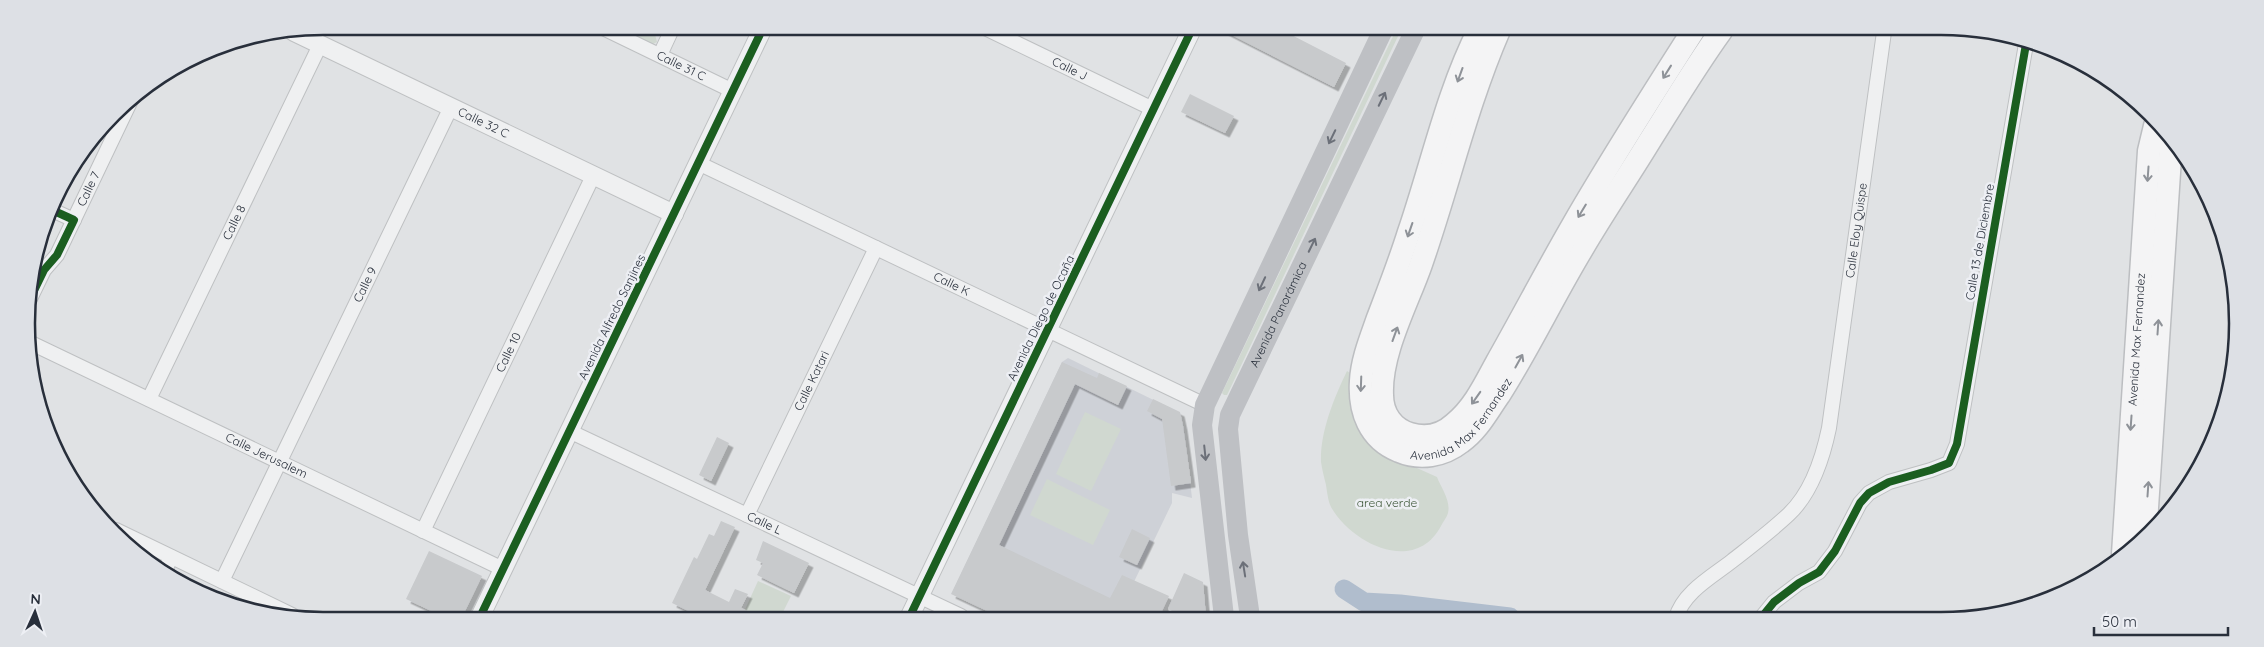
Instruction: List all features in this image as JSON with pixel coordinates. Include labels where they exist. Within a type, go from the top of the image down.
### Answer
[{"type":"main road","points":[[1223,612],[1202,424],[1205,405],[1381,35]]},
{"type":"main road","name":"Avenida Panorámica","points":[[1249,612],[1238,536],[1228,430],[1230,415],[1413,35]]},
{"type":"main road","name":"Avenida Max Fernandez","points":[[1525,331],[1573,225],[1691,35]]},
{"type":"main road","name":"Avenida Max Fernandez","points":[[1485,38],[1472,99],[1421,263],[1392,341],[1384,371],[1382,397],[1384,410],[1390,422],[1398,429],[1419,437],[1443,432],[1455,424],[1480,393],[1582,249],[1690,74],[1718,35]]},
{"type":"main road","name":"Avenida Max Fernandez","points":[[2124,546],[2149,151],[2154,130]]},
{"type":"main road","name":"Avenida Max Fernandez","points":[[2146,527],[2170,150]]},
{"type":"main road","points":[[1205,405],[1230,415]]},
{"type":"street","name":"Calle 31 C","points":[[618,35],[733,91]]},
{"type":"street","points":[[660,55],[670,35]]},
{"type":"street","name":"Avenida Alfredo Sanjines","points":[[482,612],[760,35]]},
{"type":"street","name":"Calle J","points":[[1000,35],[1154,109]]},
{"type":"street","name":"Avenida Diego de Ocaña","points":[[912,612],[1189,35]]},
{"type":"street","name":"Calle Eloy Quispe","points":[[1679,612],[1686,600],[1702,583],[1790,513],[1806,490],[1824,450],[1830,428],[1884,35]]},
{"type":"street","name":"Calle 32 C","points":[[302,36],[674,214]]},
{"type":"street","name":"Calle 8","points":[[149,400],[320,45]]},
{"type":"street","name":"Calle 13 de Diciembre","points":[[1766,612],[1774,602],[1799,583],[1819,572],[1835,550],[1860,503],[1869,493],[1888,482],[1931,470],[1949,462],[1957,444],[2025,48]]},
{"type":"street","name":"Calle 9","points":[[222,581],[451,107]]},
{"type":"street","name":"Calle 7","points":[[38,283],[44,270],[57,256],[124,115]]},
{"type":"street","name":"Calle K","points":[[698,163],[1205,405]]},
{"type":"street","name":"Calle 10","points":[[423,531],[593,176]]},
{"type":"street","points":[[57,212],[74,220]]},
{"type":"street","name":"Calle Katari","points":[[747,515],[876,248]]},
{"type":"street","name":"Calle Jerusalem","points":[[36,345],[503,569]]},
{"type":"street","name":"Calle L","points":[[569,431],[952,612]]},
{"type":"street","points":[[128,536],[278,608]]},
{"type":"street","points":[[167,566],[171,557]]},
{"type":"shaded area","points":[[1068,358],[1180,413],[1184,430],[1192,498],[1172,493],[1172,503],[1119,612],[990,612],[954,595],[953,591],[1062,362]]},
{"type":"green space","points":[[634,35],[655,35],[657,42],[653,44]]},
{"type":"green space","points":[[1394,35],[1399,35],[1227,395],[1222,393]]},
{"type":"green space","name":"area verde","points":[[1347,371],[1361,380],[1408,464],[1437,477],[1447,499],[1449,508],[1446,518],[1430,541],[1416,549],[1400,551],[1384,549],[1368,542],[1353,532],[1330,505],[1321,465],[1321,451],[1325,427],[1337,392]]},
{"type":"green space","points":[[1085,412],[1121,429],[1091,491],[1056,474]]},
{"type":"green space","points":[[1047,479],[1110,510],[1093,545],[1030,515]]},
{"type":"green space","points":[[758,581],[791,596],[783,612],[744,612]]},
{"type":"building","points":[[1232,35],[1292,35],[1346,63],[1334,87]]},
{"type":"building","points":[[1190,94],[1234,116],[1225,133],[1181,112]]},
{"type":"building","points":[[1062,362],[1097,378],[1099,373],[1127,386],[1118,405],[1075,384],[999,545],[1110,598],[1122,575],[1169,596],[1161,612],[989,612],[951,594]]},
{"type":"building","points":[[1153,399],[1180,412],[1191,483],[1171,486],[1162,419],[1147,411]]},
{"type":"building","points":[[717,437],[729,443],[711,481],[699,475]]},
{"type":"building","points":[[721,521],[735,527],[705,590],[729,602],[735,589],[748,594],[741,608],[750,612],[691,612],[672,603],[694,557],[697,559],[709,534],[714,536]]},
{"type":"building","points":[[1132,529],[1150,538],[1137,565],[1119,557]]},
{"type":"building","points":[[763,541],[809,563],[794,593],[757,575],[763,563],[756,560]]},
{"type":"building","points":[[429,551],[482,576],[464,612],[434,612],[406,599]]},
{"type":"building","points":[[1184,573],[1203,582],[1206,612],[1174,612],[1168,609]]},
{"type":"waterway","points":[[1344,589],[1364,602],[1468,612]]},
{"type":"cycle path","points":[[482,612],[760,35]]},
{"type":"cycle path","points":[[912,612],[1189,35]]},
{"type":"cycle path","points":[[1766,612],[1774,602],[1799,583],[1819,572],[1835,551],[1860,503],[1869,493],[1889,482],[1949,463],[1957,444],[2025,48]]},
{"type":"cycle path","points":[[38,283],[44,270],[57,255],[74,220],[57,212]]}]
